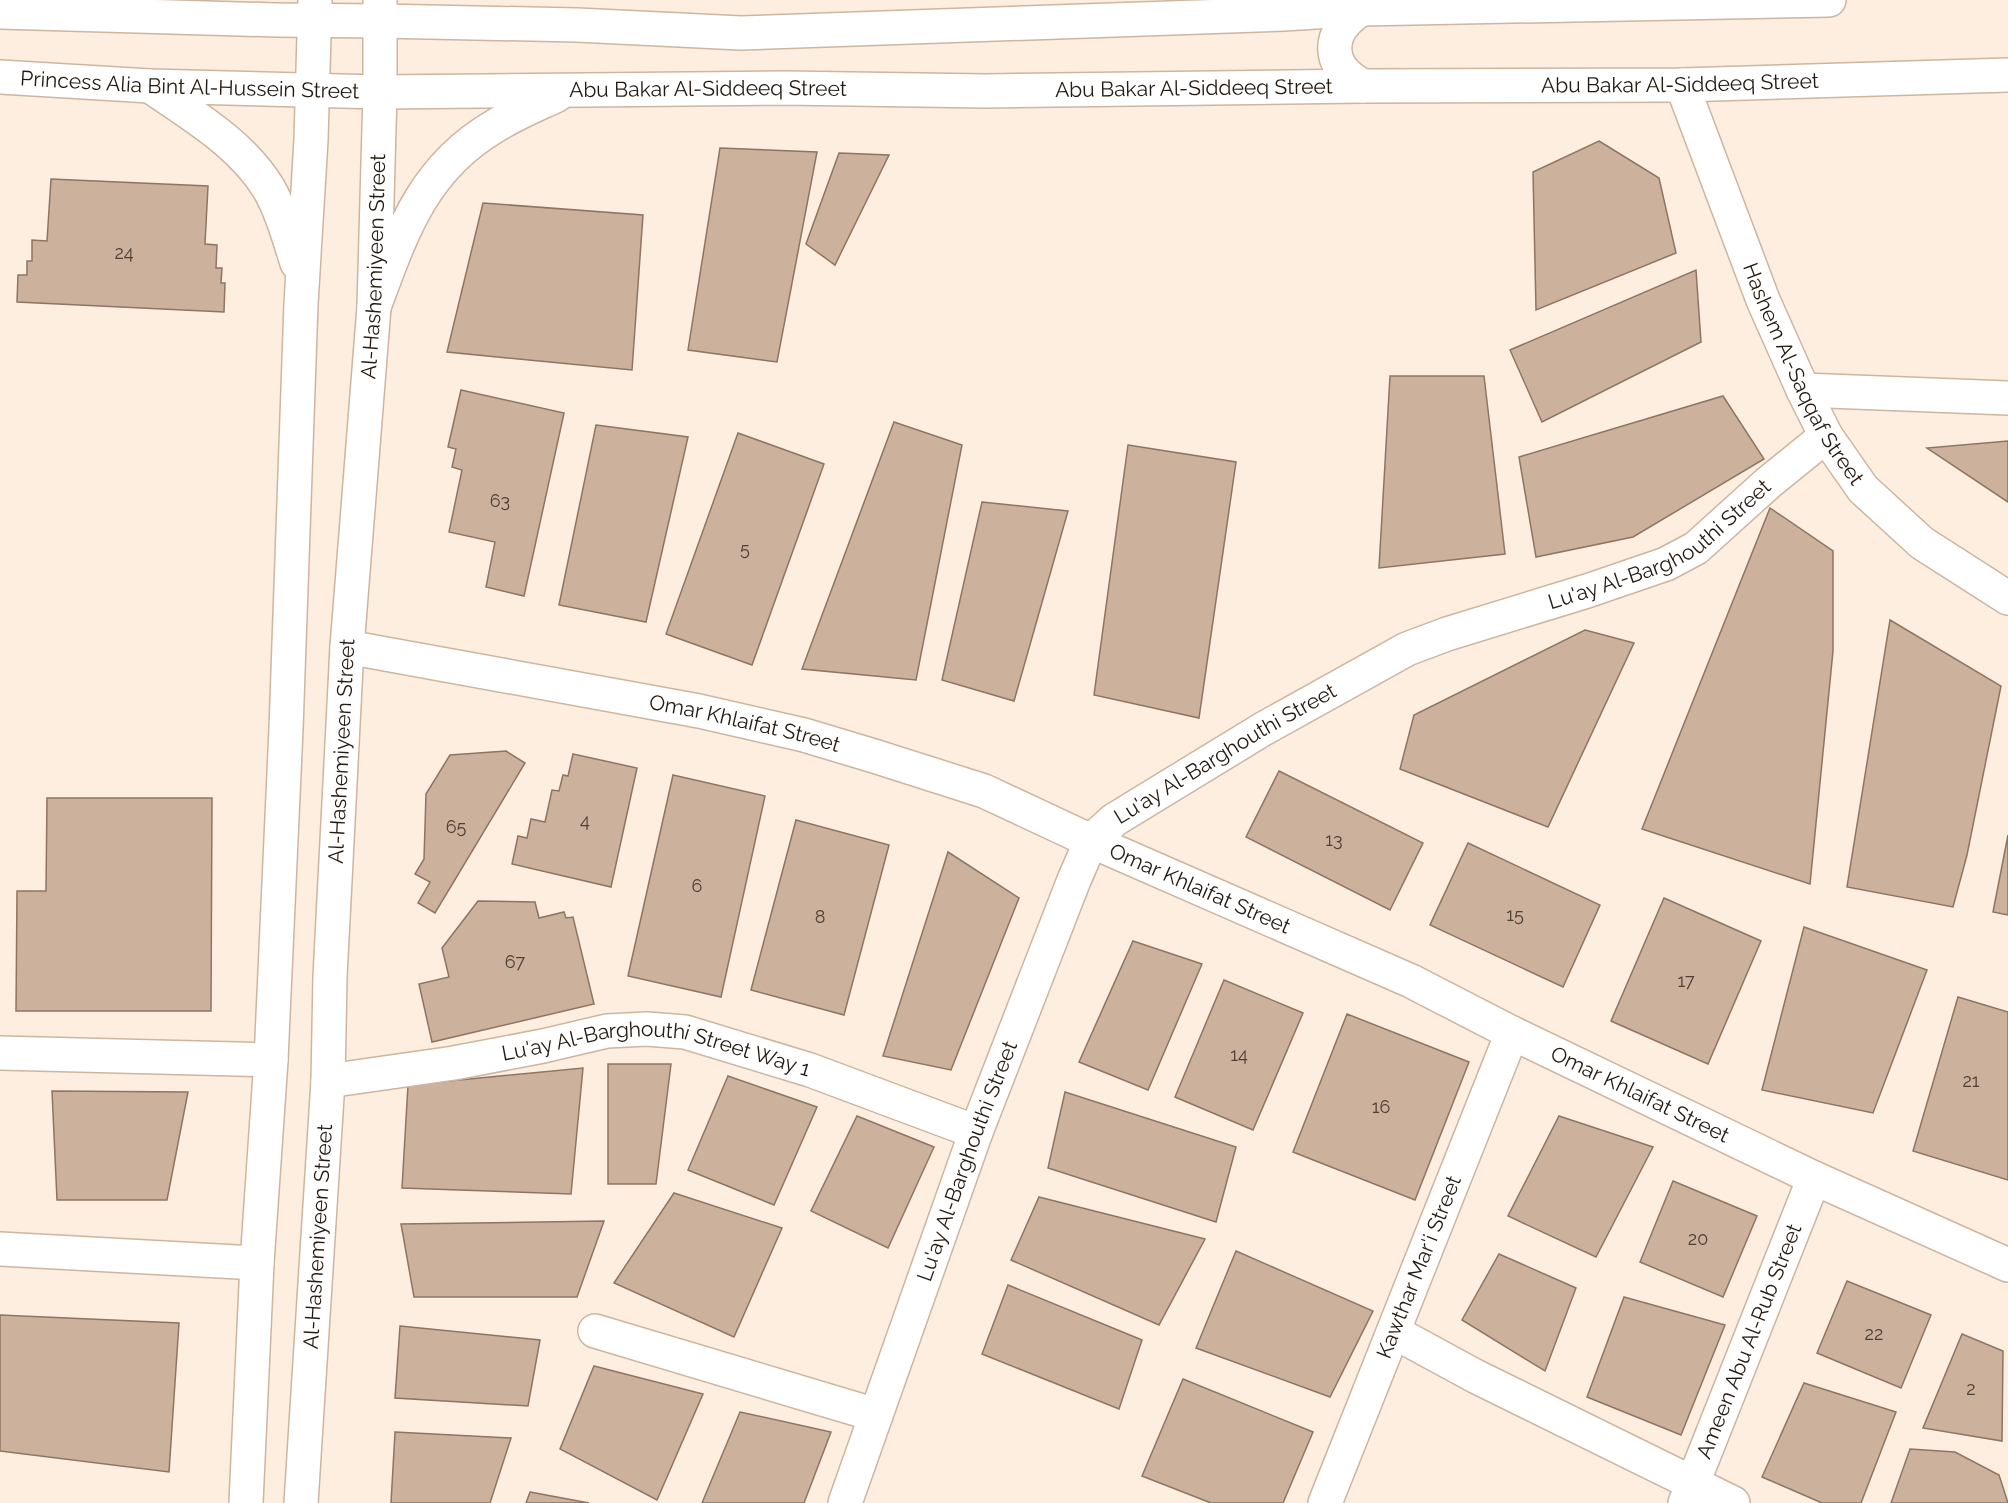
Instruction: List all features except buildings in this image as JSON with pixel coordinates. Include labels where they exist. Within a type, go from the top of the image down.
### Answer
[{"type":"main road","points":[[536,0],[577,25]]},
{"type":"main road","points":[[0,12],[145,8],[276,21],[315,10],[380,10],[577,25],[741,33],[1284,14],[1362,9],[1829,0]]},
{"type":"main road","points":[[1362,9],[1340,27],[1336,41],[1336,55],[1341,69],[1351,79],[1364,86]]},
{"type":"main road","points":[[246,1503],[257,1263],[271,1060],[315,10]]},
{"type":"main road","name":"Al-Hashemiyeen Street","points":[[301,1503],[328,1081],[330,977],[347,646],[374,306],[380,10]]},
{"type":"main road","name":"Abu Bakar Al-Siddeeq Street","points":[[380,92],[783,88],[986,91],[1682,85],[2008,75]]},
{"type":"main road","name":"Princess Alia Bint Al-Hussein Street","points":[[0,77],[150,86],[380,92]]},
{"type":"main road","name":"Hashem Al-Saqqaf Street","points":[[1682,85],[1763,300],[1826,436],[1863,489],[1922,543],[2008,598]]},
{"type":"main road","points":[[150,86],[217,132],[245,157],[269,189],[286,226],[297,264],[301,304]]},
{"type":"main road","points":[[374,306],[401,234],[427,187],[474,140],[494,126],[566,90]]},
{"type":"main road","points":[[1803,390],[2008,398]]},
{"type":"main road","name":"Lu'ay Al-Barghouthi Street","points":[[845,1503],[976,1132],[1091,841],[1114,820],[1263,729],[1407,649],[1625,579],[1666,564],[1696,548],[1768,483],[1826,436]]},
{"type":"main road","name":"Omar Khlaifat Street","points":[[347,646],[699,711],[804,735],[984,791],[1091,841],[1411,981],[1512,1033],[1814,1178],[2008,1264]]},
{"type":"main road","name":"Lu'ay Al-Barghouthi Street Way 1","points":[[328,1081],[454,1063],[607,1031],[647,1029],[685,1032],[810,1070],[976,1132]]},
{"type":"main road","name":"Kawthar Mar'i Street","points":[[1325,1503],[1512,1033]]},
{"type":"main road","points":[[0,1053],[271,1060]]},
{"type":"main road","name":"Ameen Abu Al-Rub Street","points":[[1689,1494],[1814,1178]]},
{"type":"main road","points":[[0,1249],[257,1263]]},
{"type":"main road","points":[[595,1331],[876,1415]]},
{"type":"main road","points":[[1394,1332],[1689,1494],[1733,1503]]}]
